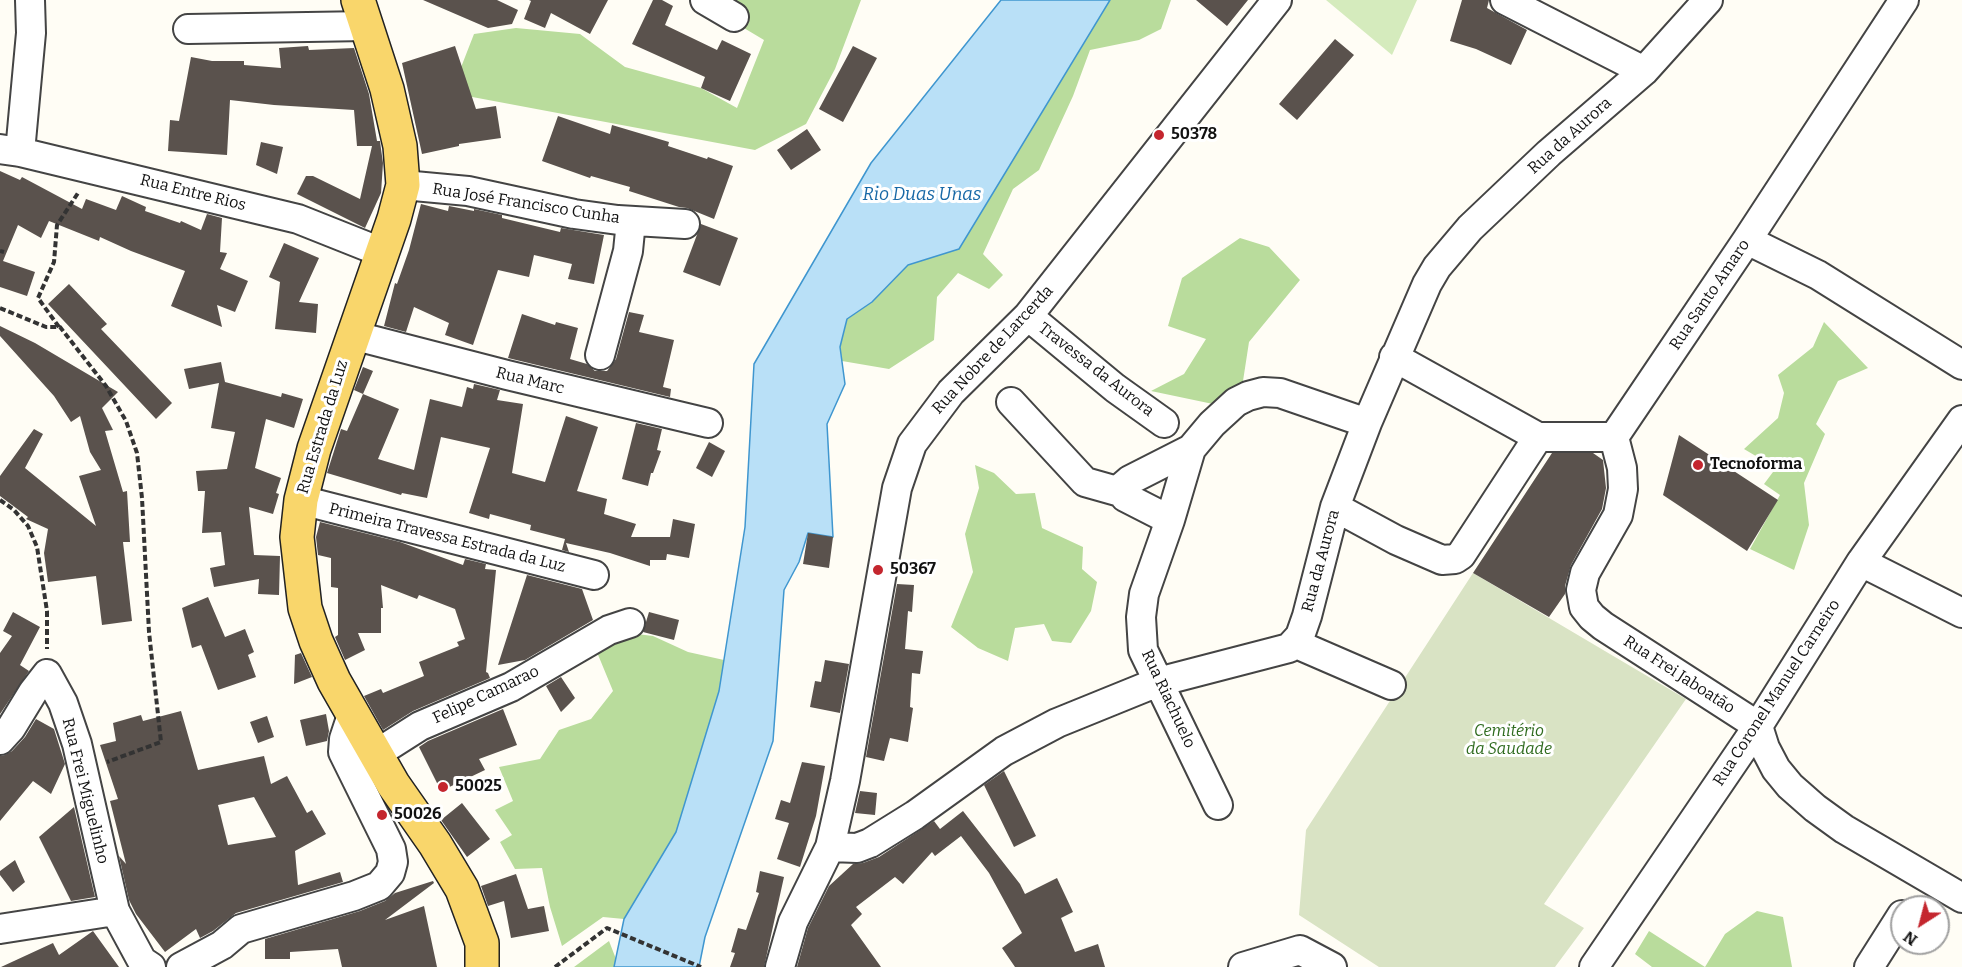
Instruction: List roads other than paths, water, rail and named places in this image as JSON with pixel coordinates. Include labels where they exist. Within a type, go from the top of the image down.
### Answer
[{"type":"main road","name":"Rua Estrada da Luz","points":[[362,13],[387,89],[400,146],[403,185],[394,219],[314,449],[301,500],[297,537],[305,608],[316,641],[330,671],[376,754],[462,889],[482,943],[482,967]]},
{"type":"street","points":[[10,151],[31,33],[30,0]]},
{"type":"street","points":[[705,0],[734,17]]},
{"type":"street","name":"Rua Nobre de Larcerda","points":[[780,967],[793,922],[830,848],[845,781],[897,488],[912,444],[951,392],[1028,316],[1277,0]]},
{"type":"street","points":[[1505,0],[1644,71]]},
{"type":"street","name":"Rua da Aurora","points":[[1294,643],[1300,636],[1307,616],[1335,507],[1394,357],[1427,284],[1449,252],[1470,228],[1549,153],[1644,71],[1708,0]]},
{"type":"street","name":"Rua Santo Amaro","points":[[1614,437],[1747,240],[1904,0]]},
{"type":"street","points":[[188,29],[362,13]]},
{"type":"street","name":"Rua Entre Rios","points":[[10,151],[298,219],[381,252]]},
{"type":"street","name":"Rua José Francisco Cunha","points":[[403,185],[468,191],[574,214],[685,224]]},
{"type":"street","points":[[600,355],[628,251],[631,220]]},
{"type":"street","points":[[1747,240],[1818,275],[1962,365]]},
{"type":"street","name":"Travessa da Aurora","points":[[1028,316],[1124,395],[1164,423]]},
{"type":"street","name":"Rua Marc","points":[[352,335],[708,423]]},
{"type":"street","points":[[1394,357],[1538,437],[1614,437]]},
{"type":"street","points":[[1170,520],[1128,499],[1123,486],[1130,480],[1191,449],[1212,424],[1236,402],[1248,396],[1263,392],[1280,393],[1367,423]]},
{"type":"street","points":[[1011,402],[1085,482],[1124,493]]},
{"type":"street","name":"Rua Coronel Manuel Carneiro","points":[[1594,967],[1758,726],[1861,562],[1962,420]]},
{"type":"street","points":[[1335,507],[1396,540],[1442,560],[1455,559],[1461,555],[1538,437]]},
{"type":"street","name":"Rua Frei Jaboatão","points":[[1614,437],[1622,468],[1623,489],[1618,515],[1585,573],[1581,590],[1584,607],[1603,626],[1758,726]]},
{"type":"street","name":"Rua Riachuelo","points":[[1191,449],[1170,520],[1144,594],[1141,617],[1143,650],[1218,804]]},
{"type":"street","name":"Primeira Travessa Estrada da Luz","points":[[301,500],[594,575]]},
{"type":"street","points":[[1861,562],[1962,613]]},
{"type":"street","name":"Felipe Camarao","points":[[376,754],[420,726],[512,687],[609,630],[630,623]]},
{"type":"street","points":[[830,848],[857,848],[870,843],[915,815],[1004,751],[1058,723],[1158,682],[1274,653],[1289,648],[1294,643],[1391,685]]},
{"type":"street","name":"Rua Frei Miguelinho","points":[[0,740],[11,728],[47,674],[63,703],[77,744],[115,911],[142,962],[150,967]]},
{"type":"street","points":[[181,967],[222,945],[241,929],[354,896],[379,886],[390,873],[393,862],[391,849],[342,752],[353,712]]},
{"type":"street","points":[[1758,726],[1765,748],[1776,769],[1790,786],[1844,829],[1962,898]]},
{"type":"street","points":[[1915,895],[1926,877]]},
{"type":"street","points":[[0,929],[115,911]]},
{"type":"street","points":[[1869,967],[1890,934]]},
{"type":"street","points":[[1244,967],[1300,950],[1332,967]]},
{"type":"water","name":"Rio Duas Unas","points":[[1001,0],[1110,0],[959,249],[908,265],[872,302],[847,319],[840,347],[845,384],[827,424],[833,537],[808,533],[799,562],[784,590],[773,741],[705,937],[699,967],[614,967],[624,919],[676,832],[719,691],[745,527],[754,364],[871,163]]},
{"type":"place","name":"50378","points":[[1159,135]]},
{"type":"place","name":"Tecnoforma","points":[[1698,465]]},
{"type":"place","name":"50367","points":[[878,570]]},
{"type":"place","name":"50025","points":[[443,787]]},
{"type":"place","name":"50026","points":[[382,815]]},
{"type":"park label","name":"Cemitério da Saudade","points":[[1509,741]]}]
